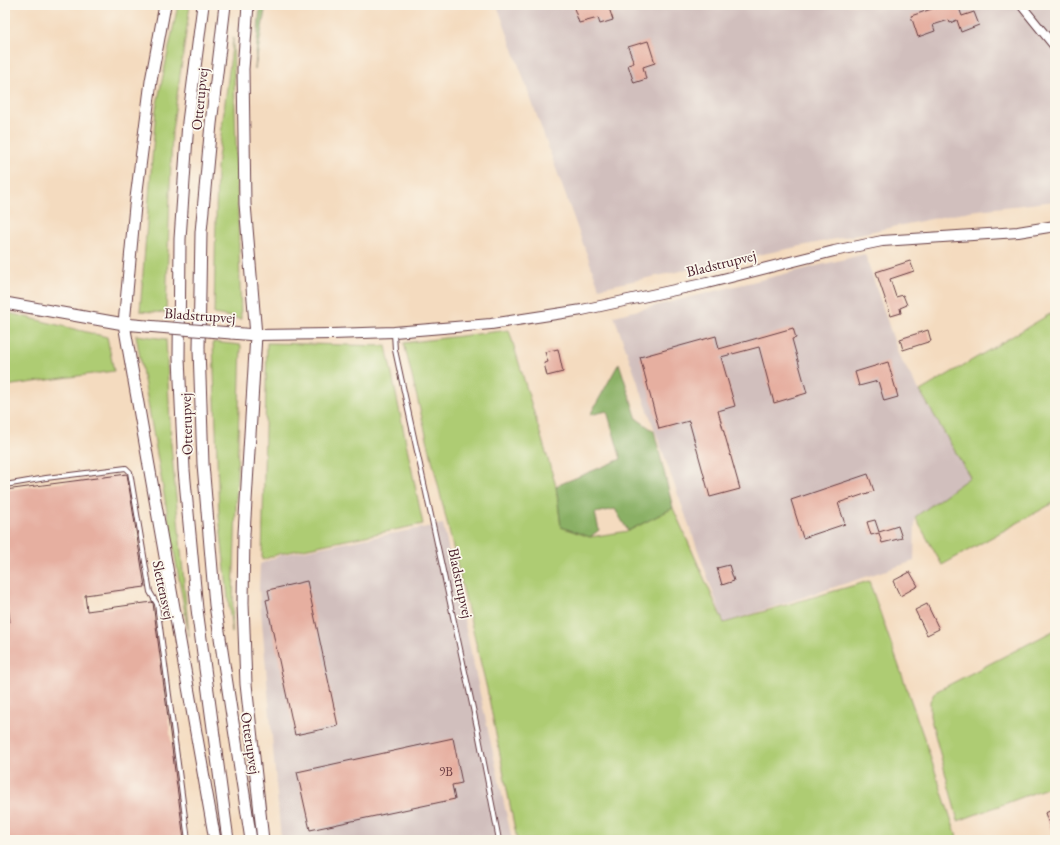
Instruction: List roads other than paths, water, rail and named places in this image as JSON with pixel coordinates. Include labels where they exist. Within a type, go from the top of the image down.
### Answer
[{"type":"main road","points":[[165,5],[151,81],[135,206],[124,324],[215,840]]},
{"type":"main road","name":"Otterupvej","points":[[203,5],[188,122],[180,239],[179,358],[184,470],[196,594],[228,840]]},
{"type":"main road","name":"Otterupvej","points":[[225,5],[211,124],[201,232],[199,349],[203,464],[214,605],[251,840]]},
{"type":"main road","points":[[248,5],[243,69],[244,204],[256,335],[244,534],[243,603],[246,684],[263,840]]},
{"type":"main road","name":"Bladstrupvej","points":[[5,303],[124,324],[256,335]]},
{"type":"street","points":[[1021,5],[1055,47]]},
{"type":"street","name":"Bladstrupvej","points":[[256,335],[394,332],[491,324],[582,310],[707,283],[834,251],[882,241],[1018,232],[1055,226]]},
{"type":"lane","name":"Bladstrupvej","points":[[394,332],[395,350],[477,727],[499,840]]},
{"type":"lane","name":"Slettensvej","points":[[5,485],[46,478],[126,468],[130,472],[150,592],[157,604],[188,840]]}]
